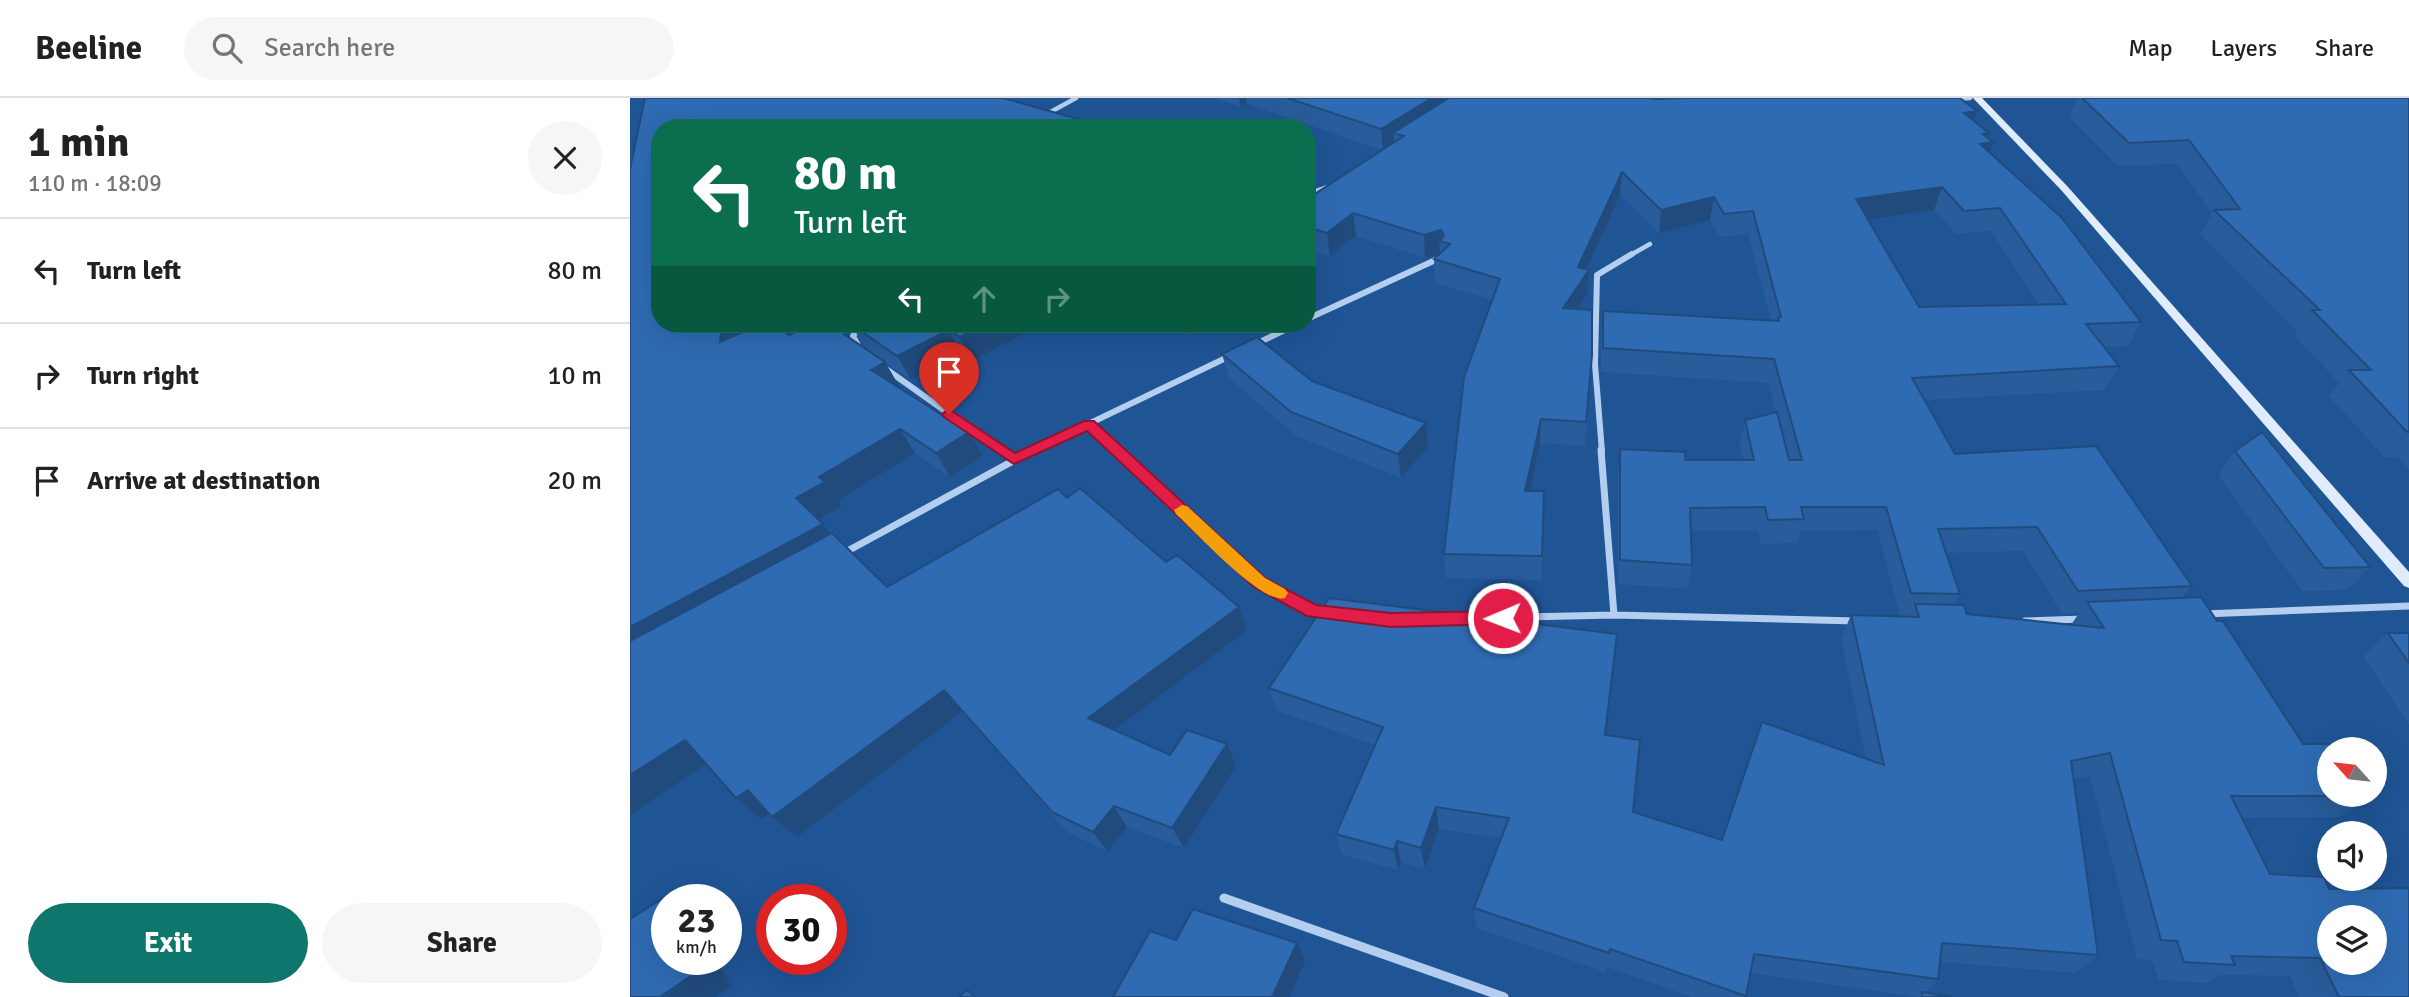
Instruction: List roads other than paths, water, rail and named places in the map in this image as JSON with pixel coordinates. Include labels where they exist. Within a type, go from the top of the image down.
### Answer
[{"type":"street","points":[[1045,116],[1076,98]]},
{"type":"street","points":[[1944,99],[1970,98]]},
{"type":"street","points":[[1977,98],[2065,189],[2409,582]]},
{"type":"street","points":[[1034,112],[1053,119]]},
{"type":"street","points":[[1316,191],[1342,183]]},
{"type":"street","points":[[1614,615],[1595,364],[1597,275],[1650,244]]},
{"type":"street","points":[[1316,315],[1440,258]]},
{"type":"street","points":[[855,333],[853,336],[862,353]]},
{"type":"street","points":[[1248,348],[1279,333]]},
{"type":"street","points":[[834,558],[1014,459],[1236,354]]},
{"type":"street","points":[[884,368],[1014,459]]},
{"type":"street","points":[[1089,425],[1260,582],[1313,611],[1339,614]]},
{"type":"street","points":[[2188,615],[2409,606]]},
{"type":"street","points":[[1475,618],[1614,615],[1859,621]]},
{"type":"street","points":[[2009,622],[2092,619]]},
{"type":"street","points":[[1224,898],[1504,997]]}]
